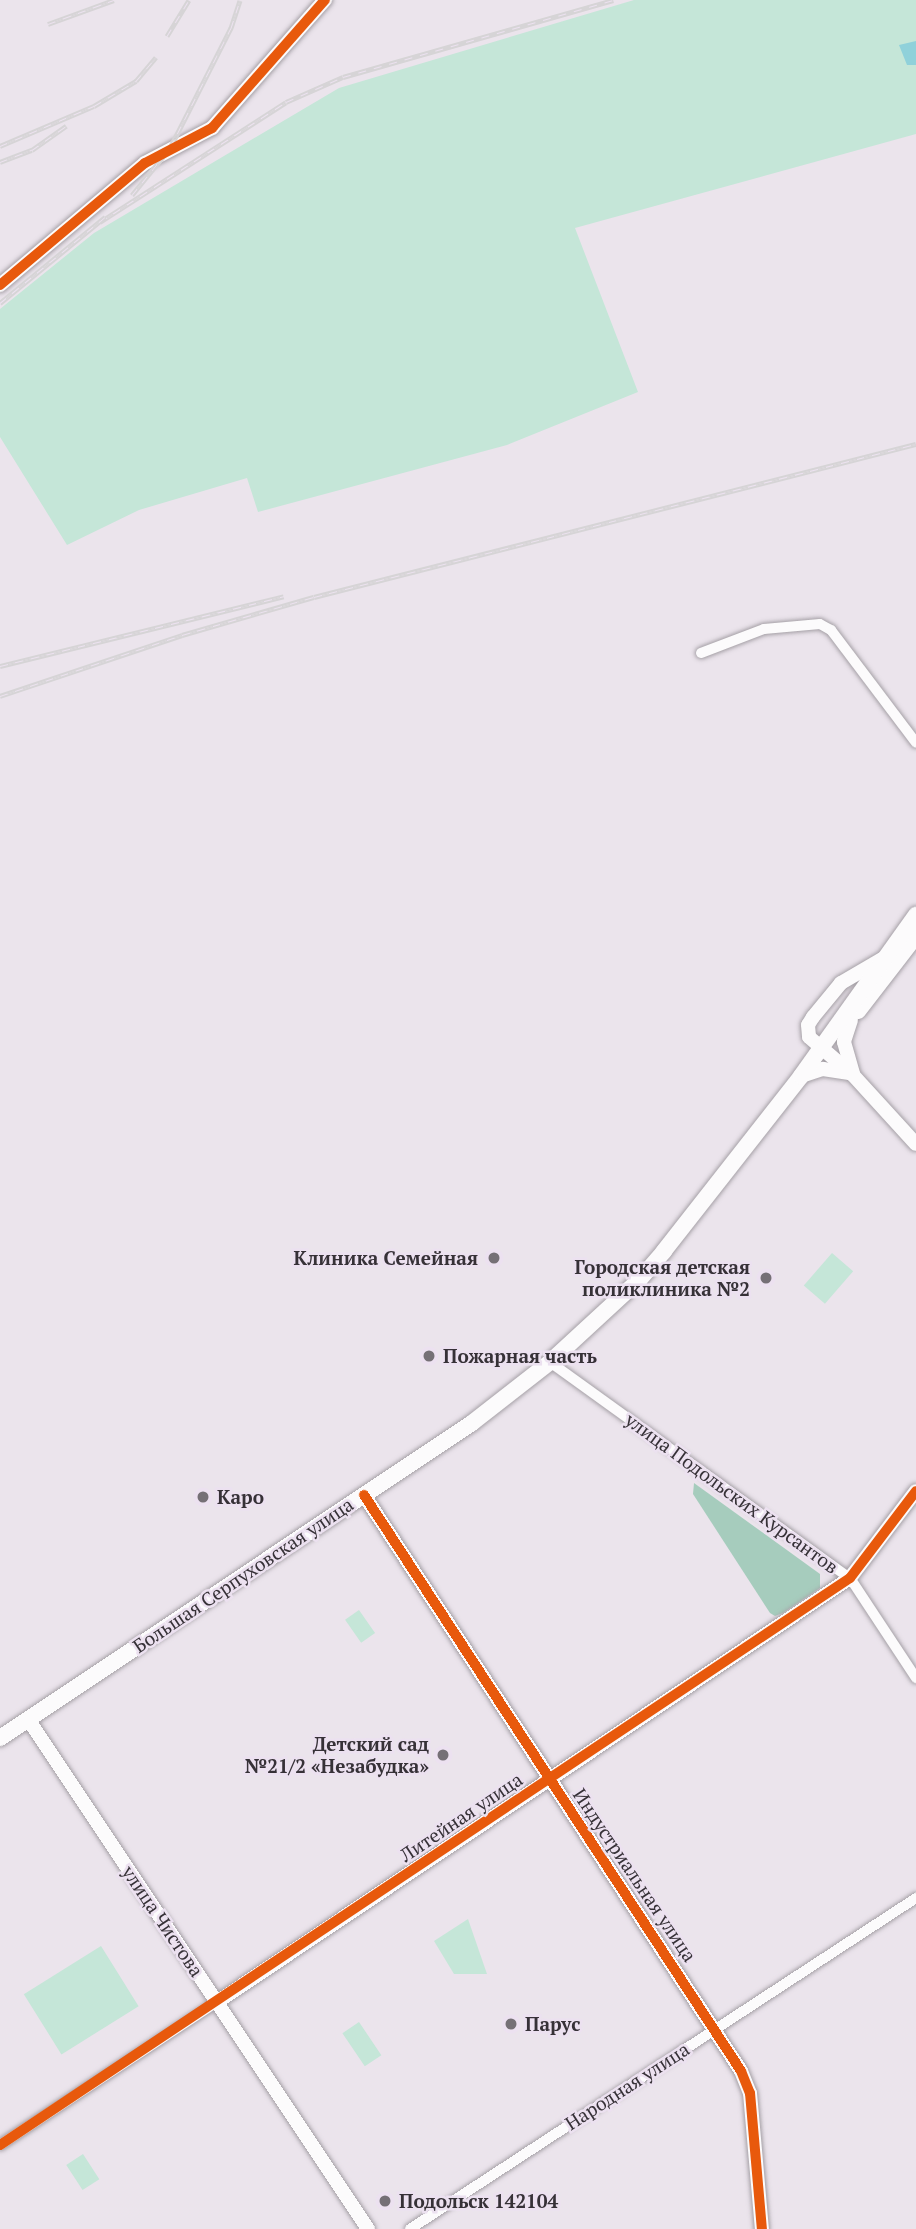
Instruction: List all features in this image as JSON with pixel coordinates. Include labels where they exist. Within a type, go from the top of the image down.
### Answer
[{"type":"main road","name":"Большая Серпуховская улица","points":[[0,1738],[471,1423],[550,1362],[648,1270],[822,1049],[882,959],[916,915]]},
{"type":"main road","name":"Большая Серпуховская улица","points":[[822,1049],[851,1020],[916,936]]},
{"type":"street","points":[[0,285],[145,163],[212,128],[325,0]]},
{"type":"street","points":[[701,653],[764,629],[820,624],[831,631],[916,743]]},
{"type":"street","points":[[882,959],[841,983],[808,1025],[809,1037],[853,1075],[916,1144]]},
{"type":"street","points":[[851,1020],[844,1042],[853,1075]]},
{"type":"street","points":[[801,1076],[823,1069],[853,1075]]},
{"type":"street","name":"улица Подольских Курсантов","points":[[550,1362],[850,1578],[916,1678]]},
{"type":"street","name":"Литейная улица","points":[[0,2145],[850,1578],[916,1491]]},
{"type":"street","name":"Индустриальная улица","points":[[364,1495],[741,2071],[750,2093],[762,2229]]},
{"type":"street","name":"улица Чистова","points":[[28,1719],[368,2229]]},
{"type":"street","name":"Народная улица","points":[[410,2229],[916,1898]]},
{"type":"green space","points":[[634,0],[916,0],[916,134],[575,228],[638,392],[507,445],[258,512],[247,478],[139,510],[67,545],[0,437],[0,309],[94,233],[339,88]]},
{"type":"green space","points":[[832,1253],[853,1271],[825,1304],[804,1285]]},
{"type":"green space","points":[[694,1483],[820,1574],[820,1588],[783,1613],[775,1616],[770,1613],[693,1494]]},
{"type":"green space","points":[[359,1610],[375,1633],[361,1643],[345,1620]]},
{"type":"green space","points":[[468,1919],[487,1974],[454,1974],[434,1941]]},
{"type":"green space","points":[[101,1946],[139,2006],[61,2054],[24,1994]]},
{"type":"green space","points":[[359,2022],[381,2055],[365,2066],[342,2033]]},
{"type":"green space","points":[[83,2154],[99,2179],[83,2190],[66,2165]]},
{"type":"water","points":[[916,41],[916,65],[907,65],[899,45]]},
{"type":"railway","points":[[48,24],[114,0]]},
{"type":"railway","points":[[167,36],[189,0]]},
{"type":"railway","points":[[132,195],[170,148],[231,28],[240,0]]},
{"type":"railway","points":[[100,222],[286,102],[343,77],[613,0]]},
{"type":"railway","points":[[0,146],[94,106],[136,81],[156,57]]},
{"type":"railway","points":[[0,162],[32,150],[66,126]]},
{"type":"railway","points":[[0,303],[105,217]]},
{"type":"railway","points":[[0,696],[182,635],[314,597],[916,444]]},
{"type":"railway","points":[[0,666],[284,596]]},
{"type":"cycle path","points":[[0,285],[145,163],[212,128],[325,0]]},
{"type":"cycle path","points":[[0,2145],[850,1578],[916,1491]]},
{"type":"cycle path","points":[[364,1495],[741,2071],[750,2093],[762,2229]]},
{"type":"place","name":"Клиника Семейная","points":[[494,1258]]},
{"type":"place","name":"Городская детская поликлиника №2","points":[[766,1278]]},
{"type":"place","name":"Пожарная часть","points":[[429,1356]]},
{"type":"place","name":"Каро","points":[[203,1497]]},
{"type":"place","name":"Детский сад №21/2 «Незабудка»","points":[[443,1755]]},
{"type":"place","name":"Парус","points":[[511,2024]]},
{"type":"place","name":"Подольск 142104","points":[[385,2201]]}]
